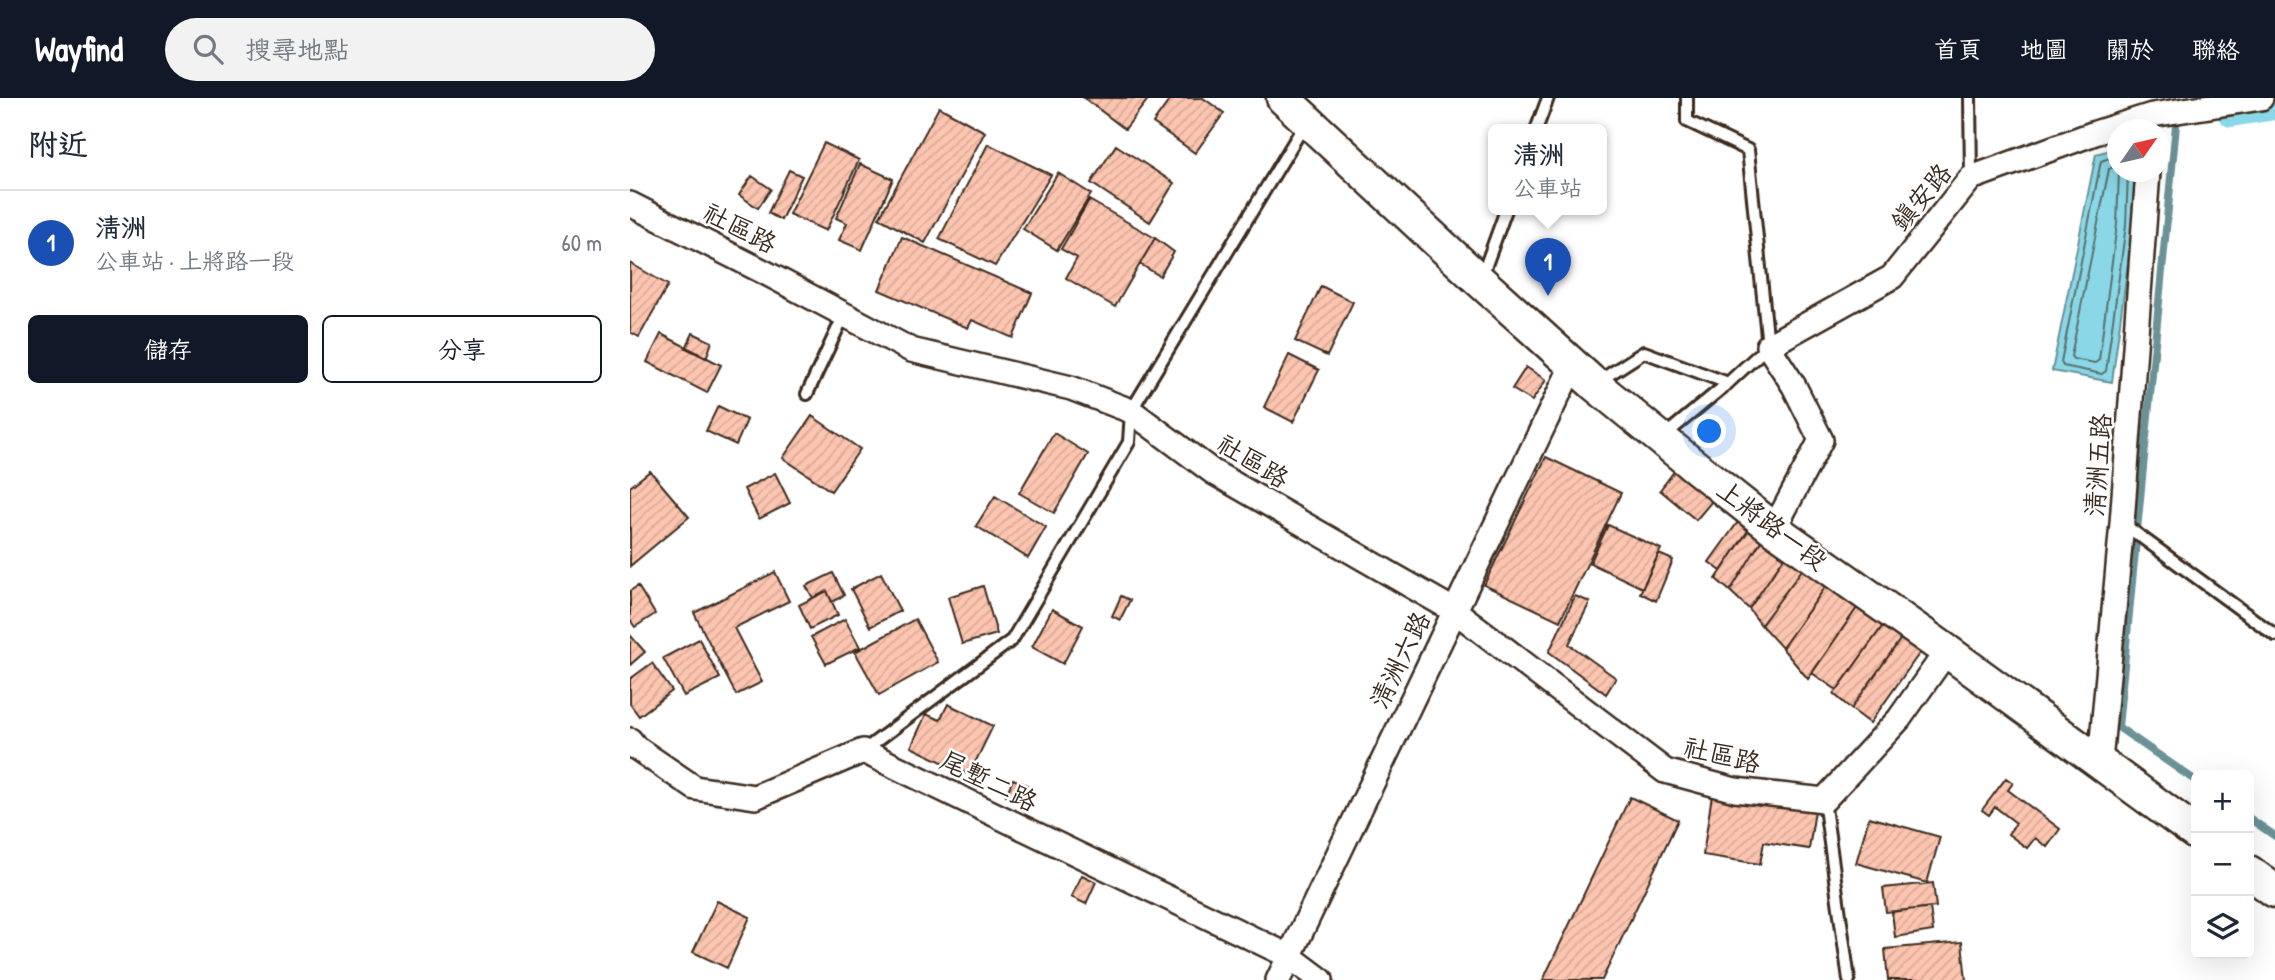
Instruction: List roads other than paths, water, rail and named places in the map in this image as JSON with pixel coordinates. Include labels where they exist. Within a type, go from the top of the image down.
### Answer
[{"type":"main road","name":"上將路一段","points":[[1283,98],[1479,281],[1584,374],[1774,529],[2191,829]]},
{"type":"main road","points":[[2254,876],[2275,891]]},
{"type":"street","name":"鎮安路","points":[[1768,346],[1892,277],[1971,178],[2095,132],[2153,114],[2261,98]]},
{"type":"street","name":"清洲五路","points":[[2100,762],[2122,523],[2147,182]]},
{"type":"street","name":"社區路","points":[[630,204],[911,350],[1071,387],[1131,411],[1213,472],[1455,611],[1665,771],[1735,790],[1824,800]]},
{"type":"street","points":[[1768,346],[1794,386],[1821,440],[1774,529]]},
{"type":"street","name":"清洲六路","points":[[1278,980],[1455,611],[1584,374]]},
{"type":"street","points":[[1824,800],[1899,719],[1947,651]]},
{"type":"street","points":[[630,740],[635,747],[695,789],[755,797],[863,751]]},
{"type":"street","name":"尾塹二路","points":[[863,751],[1289,956],[1321,980]]},
{"type":"lane","points":[[1538,124],[1548,98]]},
{"type":"lane","points":[[1662,438],[1768,346],[1748,150],[1688,121],[1686,98]]},
{"type":"lane","points":[[1970,98],[1971,178]]},
{"type":"lane","points":[[863,751],[1012,640],[1129,442],[1131,411],[1307,120]]},
{"type":"lane","points":[[1479,281],[1504,215]]},
{"type":"lane","points":[[807,394],[844,314]]},
{"type":"lane","points":[[1584,374],[1644,352],[1728,383]]},
{"type":"lane","points":[[2122,523],[2275,635]]},
{"type":"lane","points":[[1824,800],[1849,980]]},
{"type":"water","points":[[2107,151],[2107,182],[2135,182],[2133,225],[2112,382],[2052,371],[2096,154]]},
{"type":"waterway","points":[[2231,114],[2275,107]]},
{"type":"waterway","points":[[2177,115],[2118,727],[2191,778]]},
{"type":"waterway","points":[[2254,821],[2275,836]]},
{"type":"place","name":"清洲","points":[[1548,296]]}]
